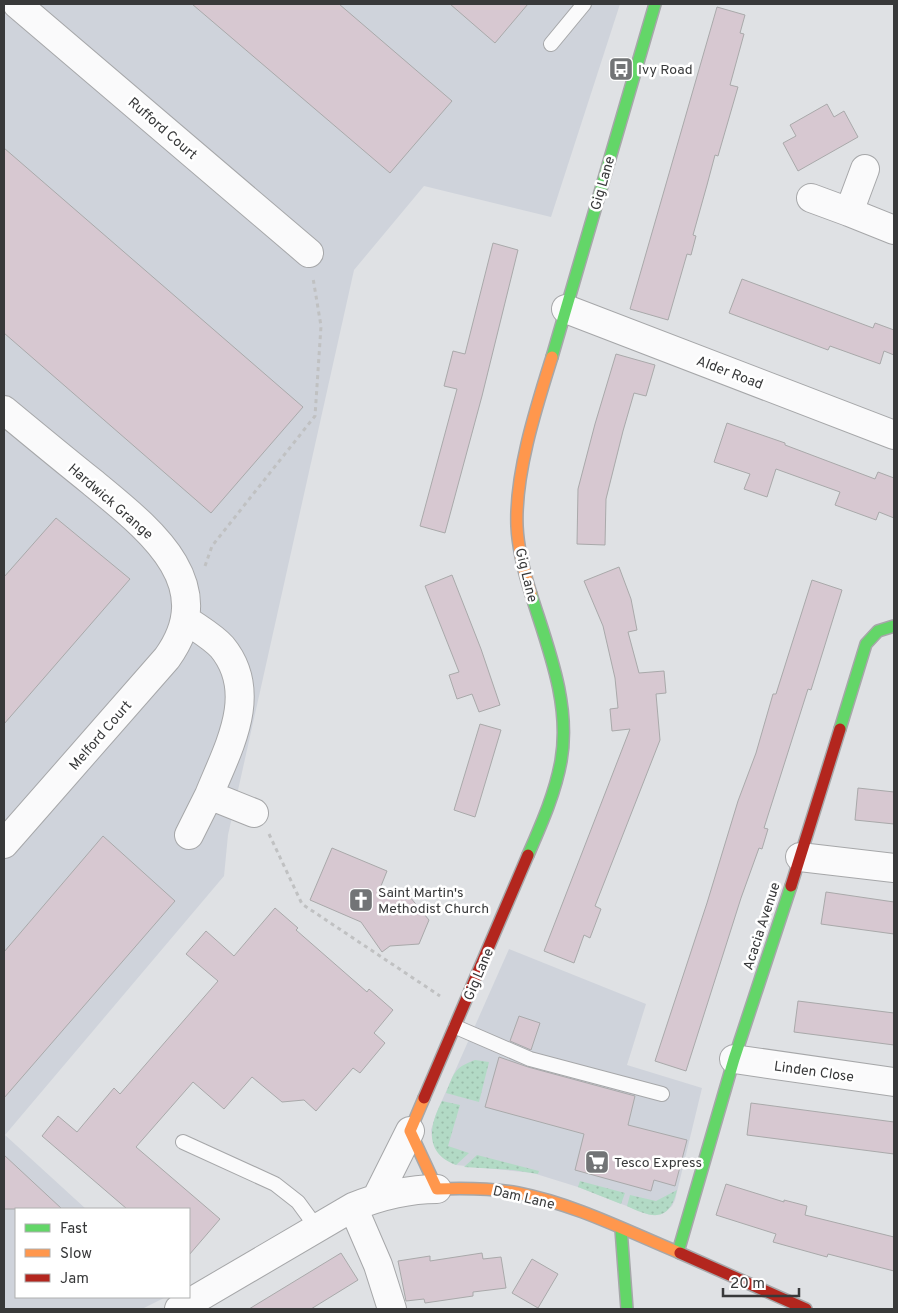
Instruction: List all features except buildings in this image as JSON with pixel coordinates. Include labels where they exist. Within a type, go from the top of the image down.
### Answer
[{"type":"street","name":"Rufford Court","points":[[17,4],[309,253]]},
{"type":"street","name":"Gig Lane","points":[[365,1202],[410,1131],[537,834],[561,761],[564,732],[560,690],[519,549],[516,515],[521,475],[532,421],[655,4]]},
{"type":"street","points":[[849,212],[865,169]]},
{"type":"street","points":[[811,198],[894,230]]},
{"type":"street","name":"Alder Road","points":[[566,309],[894,434]]},
{"type":"street","name":"Hardwick Grange","points":[[4,410],[134,518],[160,544],[169,555],[182,581],[185,619]]},
{"type":"street","points":[[185,619],[220,645],[229,657],[237,675],[241,691],[240,710],[234,735],[209,795],[189,835]]},
{"type":"street","name":"Melford Court","points":[[4,844],[167,658],[176,646],[185,619]]},
{"type":"street","name":"Acacia Avenue","points":[[678,1252],[734,1059],[800,857],[866,644],[872,634],[881,628],[894,626]]},
{"type":"street","points":[[209,795],[254,814]]},
{"type":"street","points":[[800,857],[894,868]]},
{"type":"street","name":"Linden Close","points":[[734,1059],[894,1082]]},
{"type":"street","points":[[410,1131],[437,1189]]},
{"type":"street","name":"Dam Lane","points":[[179,1309],[365,1202],[426,1189],[477,1188],[518,1193],[576,1210],[678,1252],[806,1309]]},
{"type":"street","points":[[365,1202],[378,1265],[392,1309]]},
{"type":"street","points":[[621,1229],[627,1309]]},
{"type":"lane","points":[[551,44],[584,4]]},
{"type":"lane","points":[[456,1027],[530,1059],[662,1094]]},
{"type":"lane","points":[[183,1142],[275,1184],[298,1202],[317,1228]]},
{"type":"path","points":[[202,574],[212,546],[315,416],[321,326],[309,253]]},
{"type":"path","points":[[254,814],[266,826],[302,904],[462,1012]]},
{"type":"shaded area","points":[[4,4],[620,4],[551,217],[424,186],[354,270],[228,835],[224,876],[5,1135],[85,1208],[15,1208],[15,1298],[164,1298],[142,1309],[4,1309]]},
{"type":"shaded area","points":[[509,949],[646,1004],[627,1065],[702,1088],[675,1200],[672,1206],[664,1213],[647,1214],[578,1187],[533,1173],[456,1165],[443,1158],[438,1152],[431,1130],[436,1114]]},
{"type":"green space","points":[[475,1060],[489,1062],[479,1102],[446,1093],[455,1072],[462,1066]]},
{"type":"green space","points":[[442,1101],[460,1105],[448,1146],[469,1153],[456,1165],[438,1153],[432,1138],[434,1120]]},
{"type":"green space","points":[[477,1155],[539,1171],[538,1174],[513,1170],[464,1167]]},
{"type":"green space","points":[[580,1181],[625,1193],[621,1204],[578,1187]]},
{"type":"green space","points":[[677,1190],[674,1201],[669,1208],[664,1213],[658,1215],[644,1213],[627,1206],[630,1195],[656,1201]]},
{"type":"traffic: fast","points":[[552,357],[655,4]]},
{"type":"traffic: fast","points":[[528,855],[555,785],[561,761],[563,740],[563,718],[556,676],[531,594]]},
{"type":"traffic: fast","points":[[840,729],[866,644],[878,631],[894,626]]},
{"type":"traffic: fast","points":[[678,1252],[734,1059],[791,886]]},
{"type":"traffic: fast","points":[[621,1229],[627,1309]]},
{"type":"traffic: slow","points":[[531,594],[519,544],[517,506],[519,484],[528,441],[552,357]]},
{"type":"traffic: slow","points":[[424,1098],[410,1131],[437,1189],[498,1190],[539,1198],[580,1211],[680,1253]]},
{"type":"traffic: jam","points":[[791,886],[840,729]]},
{"type":"traffic: jam","points":[[424,1098],[528,855]]},
{"type":"traffic: jam","points":[[680,1253],[806,1309]]},
{"type":"place","name":"Ivy Road","points":[[621,69]]},
{"type":"place","name":"Saint Martin's Methodist Church","points":[[361,900]]},
{"type":"place","name":"Tesco Express","points":[[597,1162]]}]
